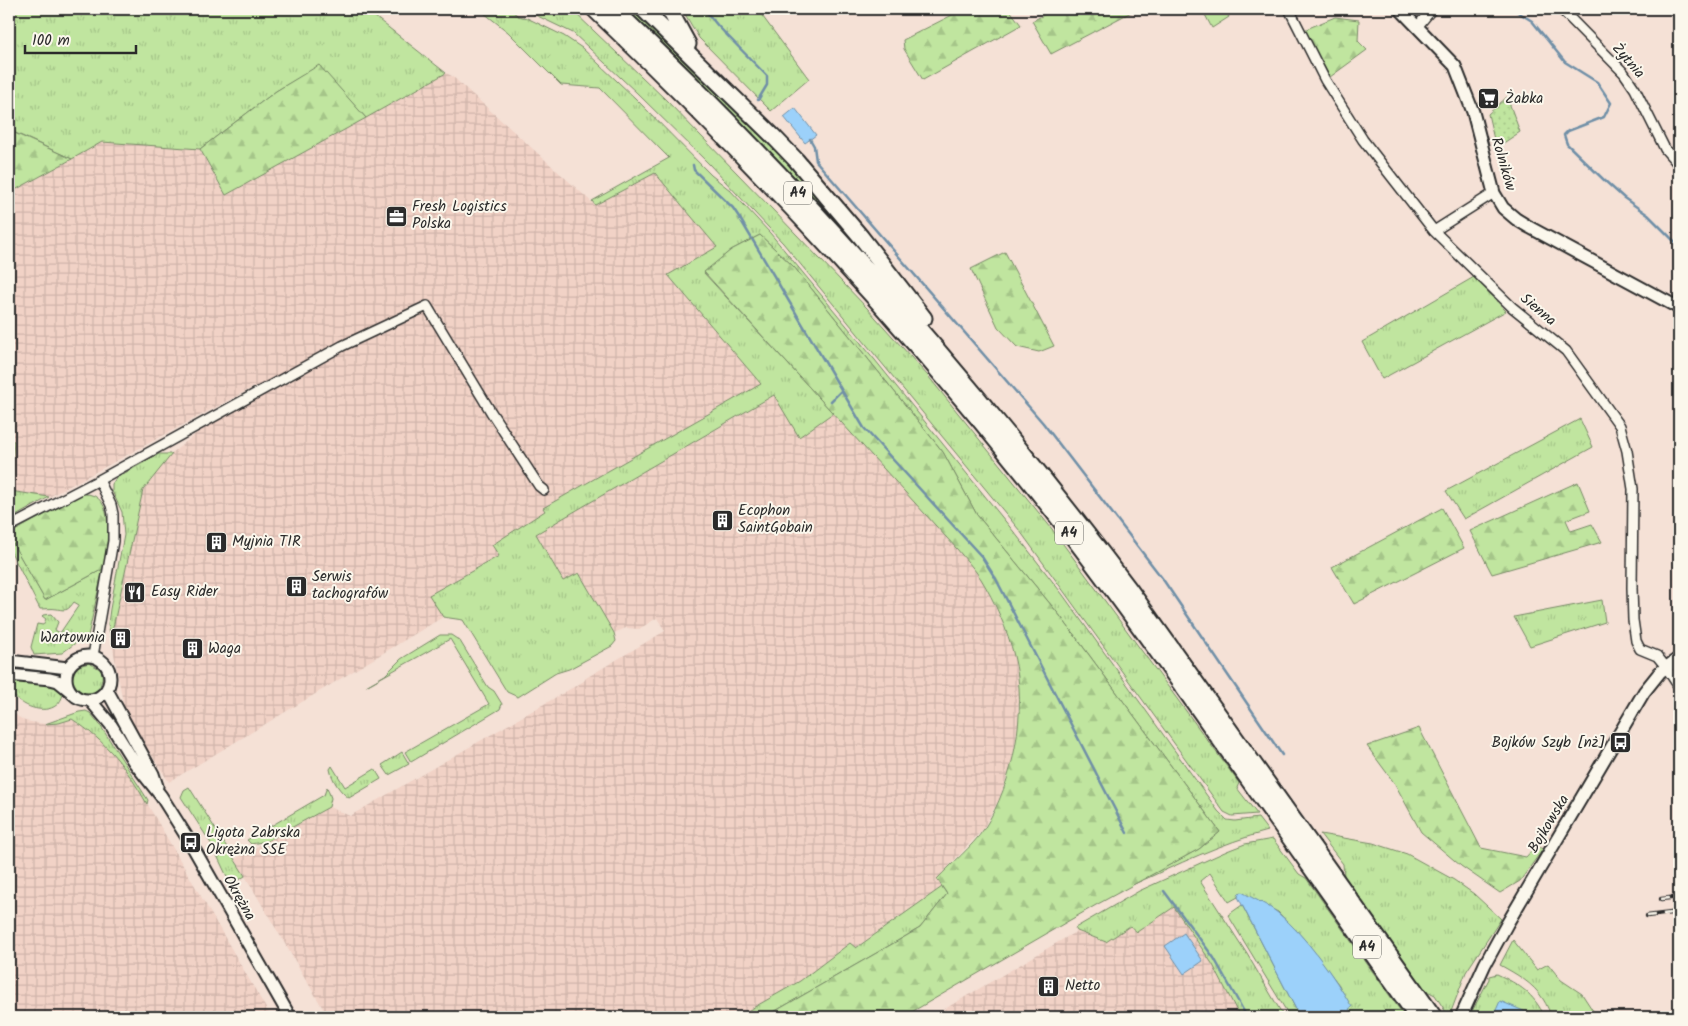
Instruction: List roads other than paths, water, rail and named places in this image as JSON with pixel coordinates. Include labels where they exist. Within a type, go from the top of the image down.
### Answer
[{"type":"highway","points":[[583,9],[664,76]]},
{"type":"highway","name":"A4","points":[[594,9],[664,76],[798,214],[874,297],[968,406],[1104,577],[1417,1017]]},
{"type":"highway","name":"A4","points":[[614,9],[696,88],[797,192],[895,299],[971,388],[1073,514],[1130,590],[1434,1017]]},
{"type":"highway","points":[[643,9],[772,136],[828,197],[946,346],[971,388]]},
{"type":"highway","points":[[669,9],[701,64]]},
{"type":"street","name":"Sienna","points":[[1289,9],[1325,80],[1363,140],[1437,234],[1512,307],[1566,351],[1620,426],[1627,451],[1633,489],[1633,620],[1636,641],[1640,649],[1657,656],[1666,666]]},
{"type":"street","name":"Rolników","points":[[1400,9],[1454,66],[1473,112],[1494,194],[1503,208],[1516,219],[1679,308]]},
{"type":"street","points":[[1417,27],[1432,9]]},
{"type":"street","name":"Żytnia","points":[[1561,9],[1624,72],[1665,148],[1679,165]]},
{"type":"street","points":[[1437,234],[1494,194]]},
{"type":"street","points":[[9,527],[99,480],[342,346],[427,306],[491,412],[539,486],[544,490]]},
{"type":"street","points":[[93,656],[113,541],[114,514],[99,480]]},
{"type":"street","points":[[9,674],[58,681],[75,695],[90,700],[102,696],[109,683],[108,669],[105,663],[93,656],[78,658],[68,668],[66,676],[70,690]]},
{"type":"street","name":"Bojkowska","points":[[1460,1017],[1485,964],[1644,692],[1666,666],[1679,658]]},
{"type":"street","points":[[9,661],[68,668]]},
{"type":"street","points":[[1666,666],[1679,687]]},
{"type":"street","name":"Okrężna","points":[[106,690],[154,774],[161,796]]},
{"type":"street","name":"Okrężna","points":[[90,700],[161,796],[190,842],[290,1017]]},
{"type":"water","points":[[795,108],[816,135],[805,143],[784,117]]},
{"type":"water","points":[[1242,892],[1274,910],[1299,933],[1336,982],[1352,1007],[1349,1009],[1355,1017],[1300,1017],[1238,897],[1239,893]]},
{"type":"water","points":[[1184,933],[1203,961],[1184,974],[1165,946]]},
{"type":"water","points":[[1500,1001],[1538,1017],[1493,1017]]},
{"type":"waterway","points":[[704,9],[767,76],[767,85],[758,100]]},
{"type":"waterway","points":[[1513,9],[1532,21],[1565,62],[1597,82],[1611,103],[1604,117],[1568,131],[1564,135],[1567,144],[1624,198],[1648,215],[1679,246]]},
{"type":"waterway","points":[[810,139],[814,146],[816,161],[1043,423],[1162,578],[1282,755]]},
{"type":"waterway","points":[[693,165],[694,170],[733,208],[739,217],[864,428],[982,557],[996,579],[1127,833]]},
{"type":"waterway","points":[[831,401],[841,391]]},
{"type":"waterway","points":[[1164,891],[1214,958],[1247,1017]]},
{"type":"railway","points":[[1661,899],[1679,897]]},
{"type":"railway","points":[[1647,916],[1679,912]]},
{"type":"place","name":"Żabka","points":[[1489,99]]},
{"type":"place","name":"Fresh Logistics Polska","points":[[396,216]]},
{"type":"place","name":"Ecophon SaintGobain","points":[[722,520]]},
{"type":"place","name":"Myjnia TIR","points":[[216,542]]},
{"type":"place","name":"Serwis tachografów","points":[[296,586]]},
{"type":"place","name":"Easy Rider","points":[[135,592]]},
{"type":"place","name":"Wartownia","points":[[121,638]]},
{"type":"place","name":"Waga","points":[[192,649]]},
{"type":"place","name":"Bojków Szyb [nż]","points":[[1621,743]]},
{"type":"place","name":"Ligota Zabrska Okrężna SSE","points":[[190,842]]},
{"type":"place","name":"Netto","points":[[1049,986]]}]
